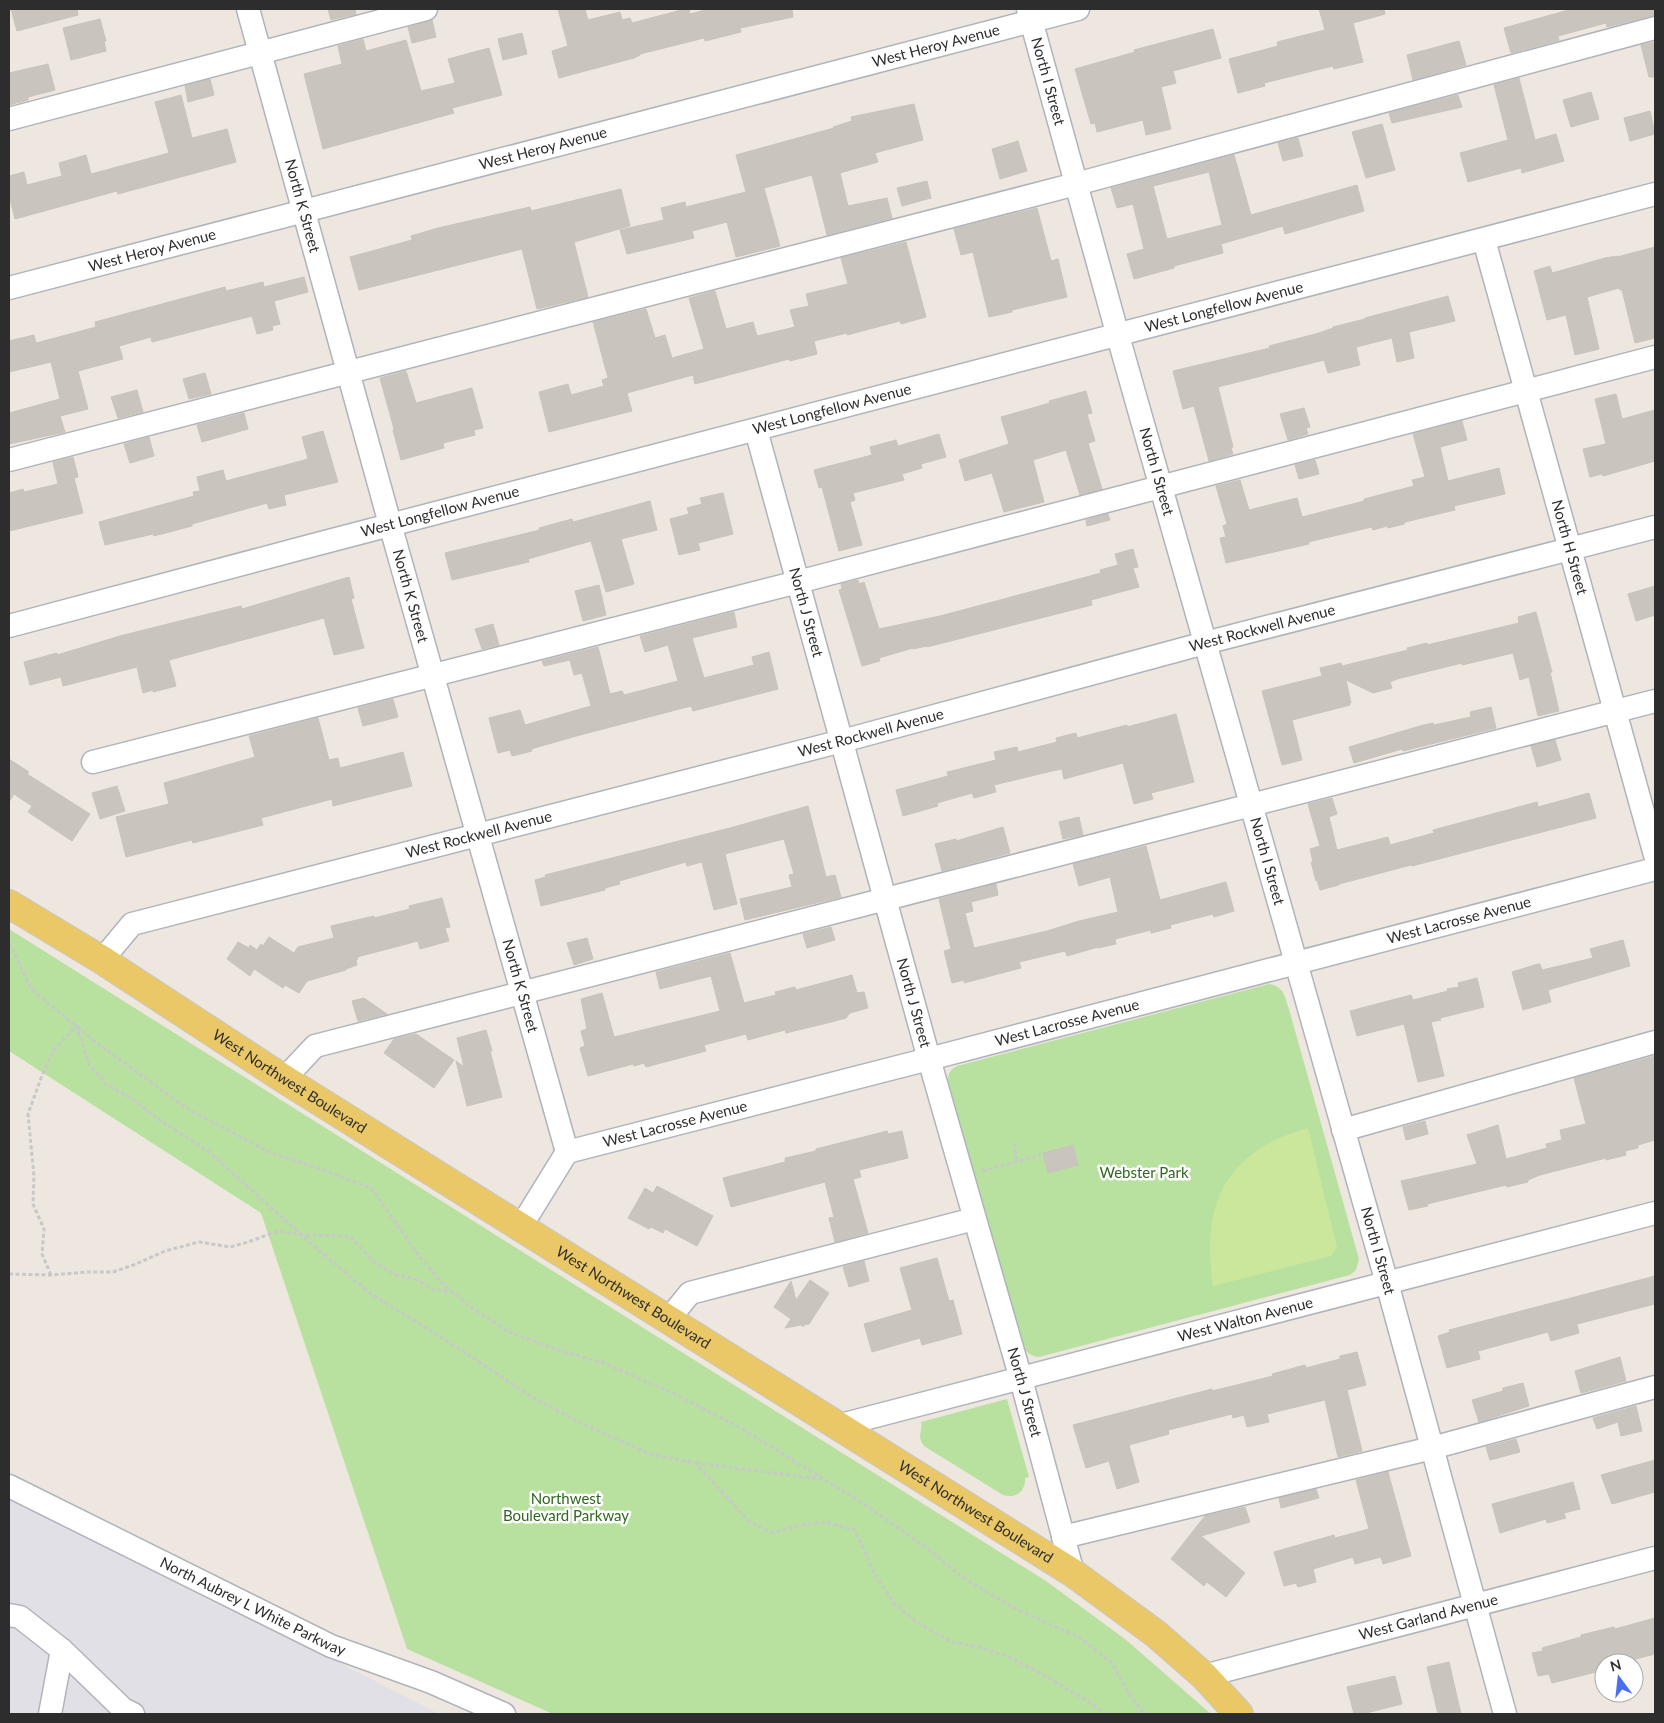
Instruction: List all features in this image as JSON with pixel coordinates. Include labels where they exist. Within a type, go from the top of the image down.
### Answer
[{"type":"main road","name":"West Northwest Boulevard","points":[[9,904],[102,960],[284,1079],[520,1228],[1073,1573],[1156,1634],[1204,1676],[1239,1714]]},
{"type":"street","name":"North K Street","points":[[248,9],[390,524],[567,1152]]},
{"type":"street","points":[[9,119],[426,9]]},
{"type":"street","name":"West Heroy Avenue","points":[[9,288],[1030,15],[1078,9]]},
{"type":"street","name":"North I Street","points":[[1030,15],[1118,336],[1387,1283],[1505,1714]]},
{"type":"street","points":[[9,460],[1076,184],[1655,28]]},
{"type":"street","name":"West Longfellow Avenue","points":[[9,626],[390,524],[1118,336],[1655,194]]},
{"type":"street","name":"North H Street","points":[[1484,240],[1655,855]]},
{"type":"street","points":[[93,762],[798,582],[1655,357]]},
{"type":"street","name":"North J Street","points":[[756,430],[929,1059],[1021,1379],[1073,1573]]},
{"type":"street","name":"West Rockwell Avenue","points":[[102,960],[132,924],[842,741],[1205,643],[1655,527]]},
{"type":"street","points":[[284,1079],[315,1046],[1655,701]]},
{"type":"street","name":"West Lacrosse Avenue","points":[[567,1152],[1655,869]]},
{"type":"street","points":[[1343,1130],[1655,1042]]},
{"type":"street","points":[[520,1228],[567,1152]]},
{"type":"street","name":"West Walton Avenue","points":[[837,1426],[1655,1213]]},
{"type":"street","points":[[668,1320],[690,1293],[974,1219]]},
{"type":"street","points":[[1063,1537],[1432,1448],[1655,1387]]},
{"type":"street","name":"North Aubrey L White Parkway","points":[[9,1486],[331,1646],[431,1682],[504,1714]]},
{"type":"street","name":"West Garland Avenue","points":[[1204,1676],[1655,1558]]},
{"type":"street","points":[[9,1615],[20,1617],[62,1650],[123,1709],[133,1714]]},
{"type":"street","points":[[50,1714],[62,1650]]},
{"type":"path","points":[[9,943],[32,990],[97,1044],[188,1108],[271,1153],[371,1188],[440,1282],[469,1306],[509,1332],[564,1352],[604,1363],[679,1396],[739,1427],[864,1504],[927,1548],[962,1577],[1016,1609],[1079,1637],[1112,1663],[1144,1714]]},
{"type":"path","points":[[76,1026],[89,1064],[107,1085],[131,1098],[161,1121],[209,1152],[370,1293],[466,1353],[530,1396],[583,1424],[650,1454],[695,1463],[824,1479]]},
{"type":"path","points":[[51,1275],[42,1254],[44,1229],[33,1204],[34,1176],[28,1114],[41,1078],[54,1050],[76,1026]]},
{"type":"path","points":[[1014,1143],[1017,1162]]},
{"type":"path","points":[[962,1176],[1041,1156]]},
{"type":"path","points":[[9,1274],[51,1275],[113,1272],[165,1251],[199,1242],[230,1247],[278,1231],[302,1235],[350,1236],[374,1262],[394,1274],[417,1280],[432,1288],[453,1293]]},
{"type":"path","points":[[695,1463],[749,1521],[772,1533],[801,1525],[825,1522],[855,1530],[875,1575],[894,1604],[915,1621],[951,1642],[975,1646],[1006,1656],[1076,1694],[1104,1714]]},
{"type":"shaded area","points":[[9,1496],[99,1539],[439,1714],[9,1714]]},
{"type":"green space","name":"Northwest Boulevard Parkway","points":[[9,929],[1046,1581],[1125,1639],[1211,1714],[553,1714],[407,1649],[261,1213],[9,1051]]},
{"type":"green space","name":"Webster Park","points":[[1269,984],[1281,990],[1289,1009],[1359,1259],[1356,1270],[1350,1275],[1039,1357],[1028,1353],[1021,1345],[948,1081],[950,1072],[957,1066]]},
{"type":"green space","points":[[1308,1128],[1337,1247],[1331,1256],[1213,1286],[1210,1239],[1218,1199],[1227,1181],[1240,1165],[1257,1151],[1279,1138]]},
{"type":"green space","points":[[1007,1399],[1029,1477],[1025,1478],[1022,1490],[1012,1496],[1003,1495],[924,1446],[920,1436],[921,1422]]},
{"type":"building","points":[[11,9],[77,9],[78,15],[17,31]]},
{"type":"building","points":[[328,9],[355,9],[356,14],[331,20]]},
{"type":"building","points":[[558,9],[585,9],[588,20],[620,12],[622,20],[630,18],[632,23],[685,9],[689,9],[690,14],[709,9],[792,9],[793,17],[740,28],[741,32],[705,41],[704,38],[640,54],[634,58],[559,78],[552,51],[568,46]]},
{"type":"building","points":[[1319,9],[1384,9],[1385,14],[1353,23],[1363,62],[1334,69],[1333,66],[1264,83],[1265,86],[1238,93],[1229,59],[1278,46],[1277,42],[1325,30]]},
{"type":"building","points":[[1572,9],[1655,9],[1655,15],[1607,27],[1606,23],[1558,36],[1559,40],[1511,53],[1504,28]]},
{"type":"building","points":[[100,19],[106,41],[104,41],[106,51],[71,60],[63,28]]},
{"type":"building","points":[[432,20],[436,37],[412,43],[408,27]]},
{"type":"building","points":[[1213,29],[1221,58],[1173,71],[1176,83],[1161,87],[1171,129],[1146,135],[1143,120],[1097,132],[1095,123],[1091,124],[1075,69],[1135,52],[1134,50]]},
{"type":"building","points":[[522,33],[527,54],[503,60],[498,39]]},
{"type":"building","points":[[363,39],[366,51],[406,40],[421,91],[455,83],[448,59],[489,48],[502,95],[452,108],[454,113],[323,149],[304,74],[342,64],[338,46]]},
{"type":"building","points":[[1459,41],[1466,65],[1413,80],[1407,55]]},
{"type":"building","points":[[1655,42],[1655,77],[1649,77],[1641,45]]},
{"type":"building","points":[[48,64],[55,90],[28,97],[28,100],[9,105],[9,73]]},
{"type":"building","points":[[1519,78],[1535,140],[1556,134],[1564,161],[1522,173],[1521,168],[1468,182],[1460,153],[1508,140],[1494,85]]},
{"type":"building","points":[[210,79],[214,95],[188,102],[185,86]]},
{"type":"building","points":[[1591,92],[1599,119],[1571,127],[1563,100]]},
{"type":"building","points":[[181,95],[192,138],[227,129],[236,162],[118,194],[117,191],[15,219],[9,195],[9,176],[24,172],[27,185],[62,176],[59,163],[86,155],[91,174],[169,153],[155,102]]},
{"type":"building","points":[[1458,95],[1462,107],[1392,123],[1389,113]]},
{"type":"building","points":[[914,104],[923,140],[875,153],[878,162],[840,173],[848,206],[887,198],[892,218],[827,235],[812,175],[764,188],[780,246],[736,257],[727,222],[692,231],[694,238],[627,254],[620,230],[664,220],[661,208],[685,202],[686,207],[746,192],[736,155],[834,128],[852,121],[851,117]]},
{"type":"building","points":[[1650,111],[1655,134],[1630,141],[1624,118]]},
{"type":"building","points":[[1382,124],[1395,170],[1366,178],[1352,132]]},
{"type":"building","points":[[1298,138],[1303,156],[1283,161],[1278,143]]},
{"type":"building","points":[[1018,141],[1027,171],[1000,179],[992,149]]},
{"type":"building","points":[[1234,155],[1251,215],[1357,185],[1364,211],[1285,234],[1283,226],[1221,244],[1223,253],[1134,279],[1127,254],[1144,249],[1133,204],[1117,208],[1111,188]],"holes":[[[1209,172],[1222,225],[1167,239],[1153,186]]]},
{"type":"building","points":[[927,181],[931,198],[902,206],[897,188]]},
{"type":"building","points":[[621,189],[630,226],[574,242],[588,297],[537,309],[522,249],[359,290],[350,257],[412,240],[411,236],[438,228],[530,207],[531,211]]},
{"type":"building","points":[[1037,208],[1051,261],[1058,259],[1067,297],[989,317],[973,252],[961,255],[954,229]]},
{"type":"building","points":[[906,242],[926,317],[901,324],[900,321],[847,335],[847,333],[814,341],[817,354],[790,361],[789,359],[695,384],[693,375],[627,393],[632,411],[549,432],[539,392],[568,384],[571,395],[604,386],[602,380],[608,378],[593,322],[646,309],[655,338],[665,335],[672,358],[704,349],[689,298],[715,291],[726,329],[753,322],[757,336],[795,327],[790,310],[809,306],[806,294],[848,284],[841,258]]},
{"type":"building","points":[[1655,247],[1655,338],[1635,343],[1622,290],[1619,288],[1587,297],[1599,349],[1575,355],[1566,315],[1547,320],[1534,271],[1550,266],[1552,273],[1605,258],[1617,257]]},
{"type":"building","points":[[304,277],[308,292],[274,301],[280,324],[272,326],[273,330],[257,334],[252,316],[152,342],[151,337],[119,346],[123,359],[78,371],[88,409],[60,416],[65,432],[9,444],[9,413],[60,399],[51,362],[9,372],[9,341],[34,335],[36,343],[96,327],[95,322],[225,287],[226,291],[263,282],[264,287]]},
{"type":"building","points":[[1448,296],[1455,321],[1409,332],[1414,358],[1397,362],[1392,338],[1356,347],[1360,365],[1328,373],[1324,360],[1218,387],[1233,447],[1231,448],[1233,454],[1209,461],[1194,406],[1183,409],[1173,371],[1270,348],[1269,346],[1319,333],[1333,327]]},
{"type":"building","points":[[406,371],[416,403],[472,388],[483,428],[474,430],[475,435],[443,443],[444,448],[401,460],[380,378]]},
{"type":"building","points":[[205,373],[211,394],[189,399],[183,379]]},
{"type":"building","points":[[137,390],[143,412],[118,418],[111,397]]},
{"type":"building","points":[[1086,391],[1092,413],[1087,414],[1095,441],[1088,443],[1102,489],[1080,495],[1066,450],[1033,460],[1044,502],[1004,512],[992,473],[965,481],[959,460],[1009,444],[1001,417]]},
{"type":"building","points":[[1616,394],[1622,419],[1655,410],[1655,461],[1603,476],[1602,474],[1590,477],[1583,449],[1606,444],[1595,399]]},
{"type":"building","points":[[1304,408],[1310,427],[1306,428],[1308,434],[1288,440],[1280,414]]},
{"type":"building","points":[[244,413],[248,429],[202,442],[197,425]]},
{"type":"building","points":[[1462,421],[1467,440],[1440,447],[1448,481],[1499,468],[1505,494],[1454,506],[1455,510],[1388,528],[1387,526],[1373,530],[1372,527],[1226,563],[1220,538],[1226,537],[1223,526],[1227,524],[1216,486],[1240,480],[1249,510],[1297,498],[1302,517],[1364,501],[1364,499],[1414,486],[1412,480],[1425,477],[1413,434]]},
{"type":"building","points":[[323,431],[338,482],[284,495],[286,505],[269,509],[267,503],[154,536],[153,534],[105,545],[99,522],[194,496],[193,492],[200,491],[197,477],[223,470],[226,481],[308,459],[302,437]]},
{"type":"building","points":[[939,434],[946,457],[921,464],[922,468],[902,474],[904,480],[853,493],[855,500],[850,502],[862,545],[839,551],[822,487],[819,488],[814,470],[872,455],[870,447],[896,440],[898,446]]},
{"type":"building","points":[[149,437],[154,456],[130,463],[124,444]]},
{"type":"building","points":[[73,457],[78,477],[74,478],[83,513],[9,531],[9,493],[23,489],[24,492],[58,484],[53,462]]},
{"type":"building","points":[[1315,460],[1319,474],[1299,479],[1295,465]]},
{"type":"building","points":[[723,493],[733,534],[698,543],[700,550],[679,555],[670,519],[689,514],[687,508],[702,504],[700,498]]},
{"type":"building","points":[[650,501],[657,530],[621,539],[634,584],[606,592],[591,541],[528,559],[529,562],[452,580],[445,553],[540,530],[539,528],[572,519],[573,522]]},
{"type":"building","points":[[1108,514],[1110,520],[1087,526],[1086,520]]},
{"type":"building","points":[[1133,549],[1138,567],[1133,568],[1139,587],[1091,600],[1092,605],[927,647],[913,648],[879,658],[880,661],[862,666],[839,590],[842,589],[841,584],[858,580],[859,584],[864,582],[879,629],[940,616],[1101,573],[1100,570],[1118,565],[1115,554]]},
{"type":"building","points":[[349,577],[354,598],[351,599],[364,648],[334,655],[324,618],[169,660],[176,686],[153,692],[153,690],[143,693],[137,667],[63,686],[61,677],[30,685],[24,662],[241,606],[242,609]]},
{"type":"building","points":[[599,585],[606,615],[583,621],[575,591]]},
{"type":"building","points":[[1655,586],[1655,615],[1636,621],[1628,594]]},
{"type":"building","points":[[734,612],[737,627],[692,638],[704,678],[754,665],[752,657],[769,652],[778,689],[693,711],[691,706],[580,735],[512,756],[510,750],[498,753],[489,718],[520,710],[525,725],[591,706],[582,673],[574,675],[570,660],[544,666],[542,661],[598,647],[610,694],[622,691],[624,695],[678,681],[668,645],[645,652],[640,636]]},
{"type":"building","points":[[1536,612],[1552,672],[1550,672],[1559,711],[1538,716],[1529,677],[1520,680],[1513,653],[1397,679],[1390,682],[1392,688],[1373,693],[1346,680],[1350,705],[1292,720],[1302,760],[1282,765],[1262,691],[1322,676],[1320,668],[1341,663],[1342,666],[1408,650],[1407,648],[1427,643],[1427,645],[1519,623],[1518,617]]},
{"type":"building","points":[[493,624],[499,645],[482,649],[475,629]]},
{"type":"building","points":[[393,699],[398,717],[363,726],[358,708]]},
{"type":"building","points":[[1491,707],[1496,728],[1403,751],[1402,749],[1354,763],[1349,747],[1420,726],[1471,717],[1470,712]]},
{"type":"building","points":[[1176,714],[1194,782],[1151,793],[1153,799],[1134,804],[1123,763],[1064,779],[1062,769],[1052,771],[994,785],[996,792],[974,798],[972,793],[937,803],[938,806],[903,816],[896,790],[948,776],[947,772],[996,760],[994,752],[1017,747],[1018,752],[1057,742],[1056,738],[1076,733],[1077,738]]},
{"type":"building","points":[[318,718],[329,760],[338,758],[340,768],[403,752],[412,786],[333,806],[332,799],[261,818],[263,825],[193,843],[192,840],[126,857],[116,817],[169,804],[164,783],[255,757],[249,736]]},
{"type":"building","points":[[1555,740],[1561,760],[1537,767],[1531,746]]},
{"type":"building","points":[[9,759],[29,772],[27,774],[90,814],[72,841],[28,812],[32,806],[14,794],[9,802]]},
{"type":"building","points":[[117,786],[125,811],[100,819],[92,793]]},
{"type":"building","points":[[1589,793],[1596,818],[1320,890],[1316,881],[1310,849],[1320,846],[1308,804],[1332,798],[1337,814],[1329,817],[1337,850],[1388,837],[1390,845],[1434,833],[1433,830],[1537,802],[1538,807]]},
{"type":"building","points":[[808,806],[826,877],[835,875],[841,897],[745,920],[740,899],[792,887],[789,875],[794,874],[784,839],[725,854],[737,904],[714,910],[702,862],[687,866],[686,862],[619,881],[620,884],[605,888],[605,890],[541,906],[535,880],[546,877],[545,875]]},
{"type":"building","points":[[1079,817],[1083,835],[1063,839],[1059,822]]},
{"type":"building","points":[[1003,827],[1010,853],[942,871],[935,844],[956,839],[956,841]]},
{"type":"building","points":[[1146,846],[1160,900],[1226,882],[1234,911],[1214,917],[1213,914],[1170,925],[1171,928],[1151,933],[1151,930],[1115,939],[1116,944],[1067,956],[1065,951],[1019,962],[1021,968],[964,983],[964,980],[952,983],[944,951],[951,949],[939,899],[996,884],[998,895],[971,902],[973,911],[965,913],[974,948],[1047,931],[1118,912],[1110,877],[1079,886],[1073,864]]},
{"type":"building","points":[[442,898],[450,927],[445,928],[449,941],[420,949],[418,941],[357,957],[357,965],[307,981],[299,993],[285,985],[283,988],[254,969],[250,976],[227,959],[238,942],[249,948],[250,945],[257,950],[261,944],[263,946],[269,937],[294,953],[298,947],[334,938],[331,926],[410,909],[409,906]]},
{"type":"building","points":[[831,927],[835,940],[807,948],[803,934]]},
{"type":"building","points":[[587,938],[593,959],[574,965],[567,943]]},
{"type":"building","points":[[1623,940],[1630,966],[1548,990],[1551,1002],[1523,1010],[1512,972],[1538,964],[1540,964],[1542,970],[1593,958],[1590,949]]},
{"type":"building","points":[[730,953],[744,1003],[776,995],[775,992],[795,987],[796,990],[852,975],[857,993],[864,992],[868,1008],[850,1013],[846,1018],[786,1033],[785,1030],[748,1040],[746,1034],[704,1045],[706,1051],[646,1067],[644,1063],[634,1066],[633,1064],[588,1076],[580,1048],[585,1046],[581,1031],[587,1029],[581,999],[602,993],[614,1037],[720,1011],[711,976],[660,989],[656,972]]},
{"type":"building","points":[[1477,978],[1484,1007],[1431,1022],[1444,1076],[1418,1082],[1404,1024],[1357,1036],[1350,1011],[1411,995],[1413,1000],[1448,991],[1447,989],[1459,987],[1458,983]]},
{"type":"building","points":[[364,998],[387,1014],[358,1021],[352,1001]]},
{"type":"building","points":[[486,1030],[502,1097],[467,1106],[456,1061],[464,1067],[457,1038]]},
{"type":"building","points":[[416,1034],[454,1060],[434,1088],[384,1053],[394,1039]]},
{"type":"building","points":[[1655,1056],[1655,1140],[1638,1145],[1638,1148],[1625,1151],[1626,1155],[1606,1160],[1606,1158],[1540,1175],[1528,1180],[1528,1182],[1507,1187],[1506,1185],[1409,1210],[1401,1181],[1477,1164],[1467,1135],[1498,1125],[1506,1159],[1547,1148],[1546,1144],[1562,1140],[1560,1130],[1586,1124],[1574,1078]]},
{"type":"building","points":[[1425,1121],[1428,1134],[1406,1140],[1403,1127]]},
{"type":"building","points":[[887,1131],[888,1134],[902,1131],[908,1158],[859,1170],[861,1177],[853,1179],[868,1233],[835,1242],[829,1218],[834,1217],[825,1182],[731,1207],[723,1178],[785,1162],[785,1158],[816,1151],[816,1149]]},
{"type":"building","points":[[1073,1145],[1078,1165],[1048,1173],[1043,1153]]},
{"type":"building","points":[[657,1186],[713,1216],[697,1246],[665,1229],[663,1233],[651,1227],[649,1229],[628,1218],[645,1188],[653,1193]]},
{"type":"building","points":[[937,1258],[949,1301],[953,1300],[962,1334],[922,1345],[920,1338],[872,1352],[864,1324],[912,1310],[900,1268]]},
{"type":"building","points":[[864,1261],[869,1281],[849,1287],[843,1267]]},
{"type":"building","points":[[1655,1276],[1655,1304],[1577,1324],[1579,1333],[1551,1341],[1548,1332],[1478,1351],[1480,1359],[1447,1368],[1438,1336],[1450,1332],[1449,1330]]},
{"type":"building","points":[[810,1280],[829,1293],[809,1324],[803,1325],[804,1327],[801,1325],[785,1328],[791,1319],[774,1307],[791,1281],[796,1300]]},
{"type":"building","points":[[1357,1352],[1366,1385],[1347,1390],[1362,1451],[1338,1457],[1325,1400],[1267,1414],[1269,1422],[1247,1427],[1244,1415],[1233,1418],[1232,1414],[1168,1430],[1169,1434],[1129,1445],[1139,1482],[1117,1489],[1109,1461],[1086,1468],[1073,1425],[1212,1389],[1212,1391],[1273,1376],[1272,1374],[1305,1365],[1306,1368],[1340,1359],[1340,1356]]},
{"type":"building","points":[[1620,1357],[1626,1381],[1581,1393],[1575,1371]]},
{"type":"building","points":[[1523,1383],[1529,1406],[1479,1422],[1472,1400],[1503,1391],[1503,1388]]},
{"type":"building","points":[[1636,1406],[1642,1431],[1621,1436],[1618,1422],[1597,1429],[1593,1418]]},
{"type":"building","points":[[1516,1439],[1520,1452],[1490,1460],[1486,1447]]},
{"type":"building","points":[[1655,1460],[1655,1492],[1612,1504],[1601,1475]]},
{"type":"building","points":[[1388,1472],[1411,1556],[1383,1564],[1381,1557],[1355,1564],[1353,1557],[1313,1569],[1316,1582],[1298,1587],[1296,1583],[1284,1586],[1274,1552],[1334,1535],[1335,1538],[1369,1529],[1356,1480]]},
{"type":"building","points":[[1573,1482],[1580,1509],[1564,1513],[1566,1518],[1547,1523],[1546,1519],[1500,1533],[1492,1504]]},
{"type":"building","points":[[1316,1489],[1319,1498],[1281,1508],[1279,1498]]},
{"type":"building","points":[[1245,1507],[1250,1522],[1201,1536],[1245,1573],[1226,1597],[1207,1582],[1204,1586],[1171,1559],[1205,1516]]},
{"type":"building","points":[[1655,1618],[1655,1654],[1644,1657],[1644,1653],[1594,1653],[1594,1672],[1552,1683],[1549,1674],[1538,1676],[1532,1653],[1543,1651],[1542,1648],[1581,1637],[1581,1635],[1614,1627],[1615,1629]]},
{"type":"building","points":[[1449,1662],[1461,1714],[1438,1714],[1427,1667]]},
{"type":"building","points":[[1395,1676],[1402,1704],[1362,1714],[1354,1714],[1347,1687]]}]
